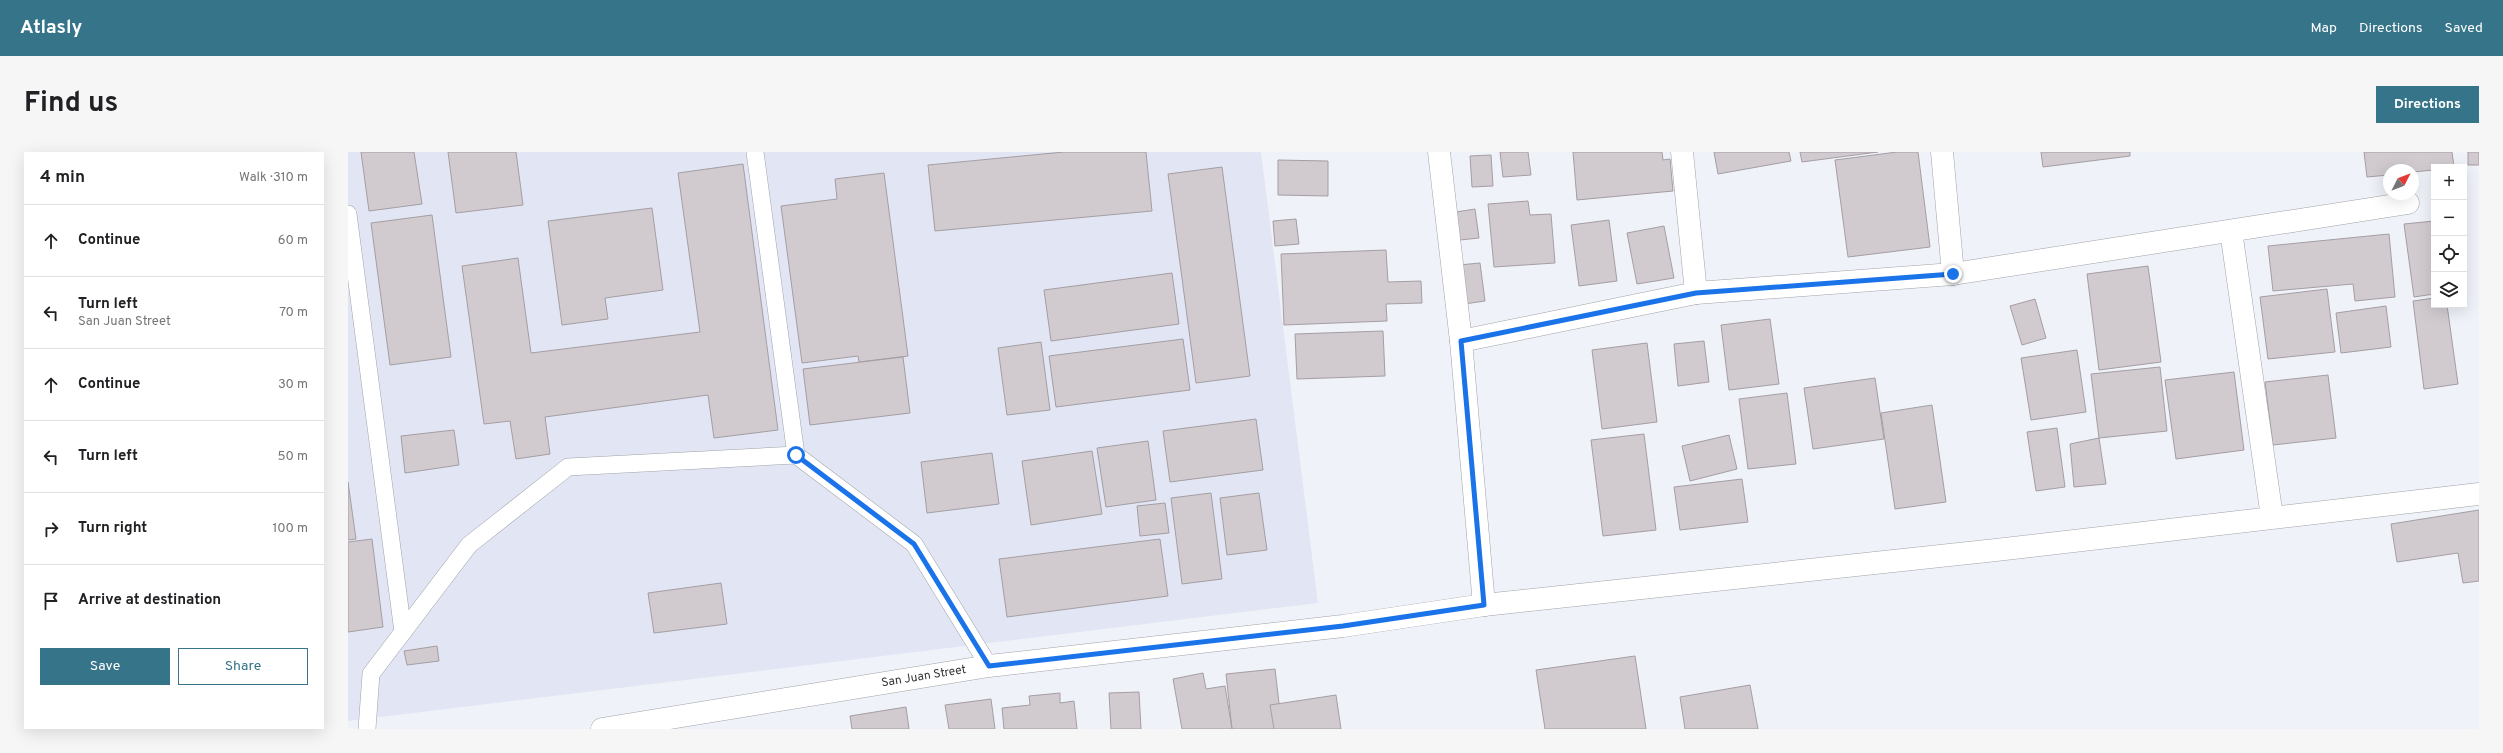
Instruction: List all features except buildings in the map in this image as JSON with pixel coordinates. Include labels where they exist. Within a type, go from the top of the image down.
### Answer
[{"type":"street","points":[[1439,152],[1461,341],[1484,605]]},
{"type":"street","points":[[1682,152],[1696,293]]},
{"type":"street","points":[[1942,152],[1953,274]]},
{"type":"street","points":[[1461,341],[1696,293],[1953,274],[2408,203]]},
{"type":"street","points":[[2231,230],[2272,517]]},
{"type":"street","name":"San Juan Street","points":[[602,729],[989,666],[1343,626],[1484,605],[2479,494]]},
{"type":"lane","points":[[755,152],[796,455]]},
{"type":"lane","points":[[348,214],[402,632]]},
{"type":"lane","points":[[367,729],[371,674],[402,632],[469,545],[568,467],[796,455],[914,544],[989,666]]},
{"type":"shaded area","points":[[348,152],[1261,152],[1318,603],[348,721]]},
{"type":"route","points":[[796,455],[914,544],[989,666],[1343,626],[1484,605],[1461,341],[1696,293],[1953,274]]}]
